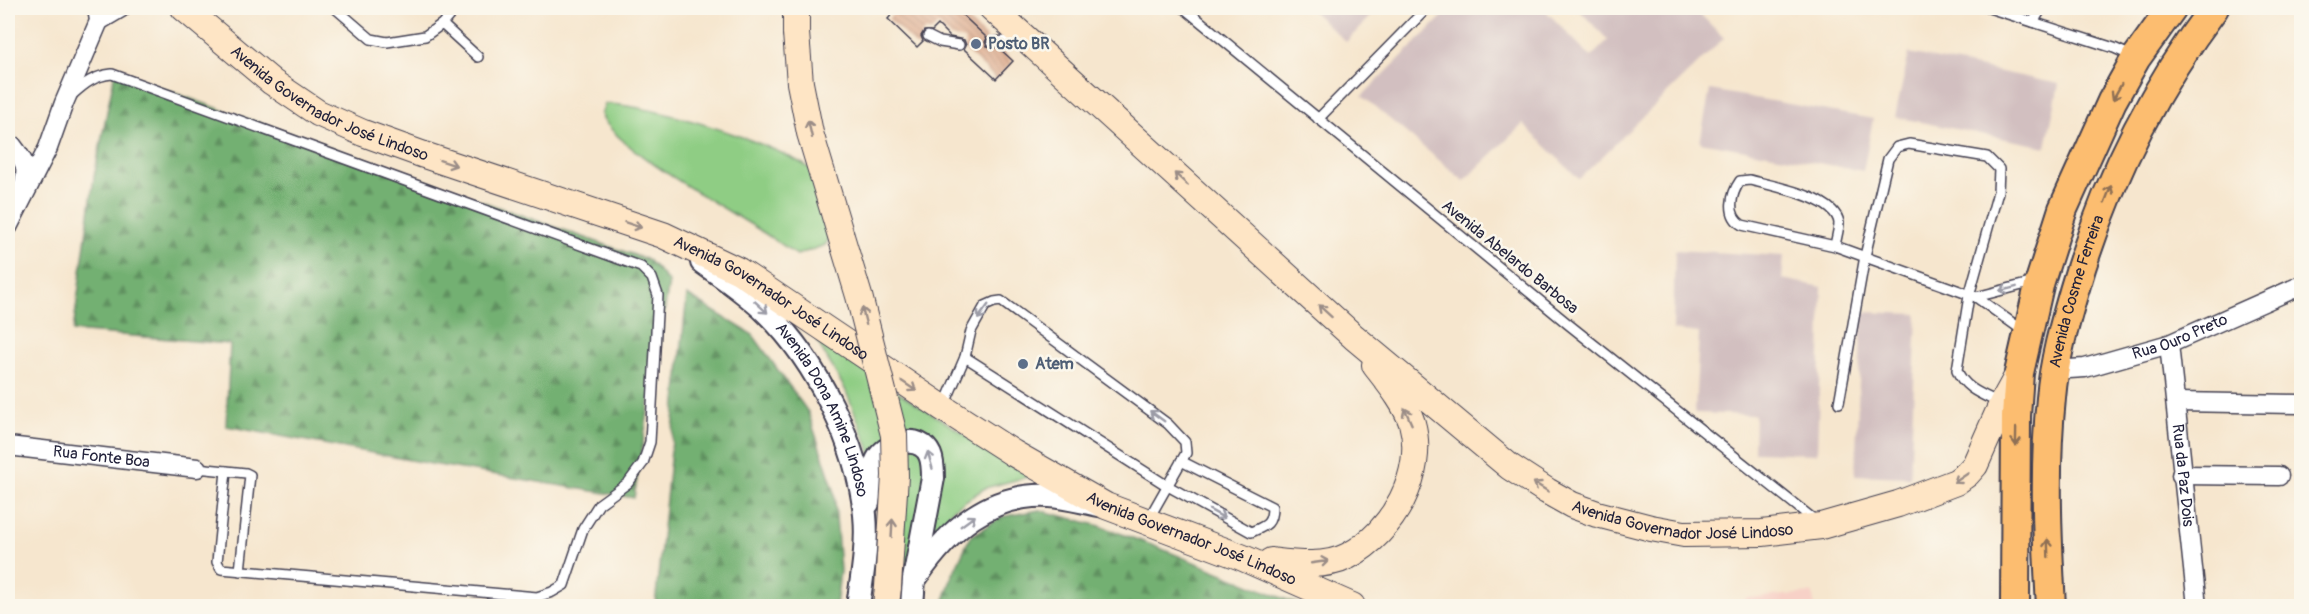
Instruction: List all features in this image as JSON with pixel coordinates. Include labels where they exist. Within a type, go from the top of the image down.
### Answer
[{"type":"main road","name":"Avenida Governador José Lindoso","points":[[184,8],[272,82],[318,113],[363,133],[424,155],[663,235],[739,271],[1013,453],[1106,506],[1241,557],[1352,606]]},
{"type":"main road","points":[[796,8],[800,83],[810,133],[859,297],[894,435],[895,476],[887,597]]},
{"type":"main road","name":"Avenida Governador José Lindoso","points":[[992,8],[1354,337],[1510,467],[1572,505],[1624,522],[1684,534],[1762,533],[1821,526],[1898,504],[1956,482],[1975,465],[2002,404],[2019,373]]},
{"type":"main road","points":[[2015,606],[2016,416],[2019,373],[2040,281],[2063,209],[2112,101],[2136,58],[2172,8]]},
{"type":"main road","name":"Avenida Cosme Ferreira","points":[[2051,606],[2046,488],[2051,396],[2056,364],[2080,271],[2111,185],[2130,143],[2159,89],[2214,8]]},
{"type":"main road","points":[[1241,557],[1301,565],[1327,562],[1348,556],[1369,541],[1384,526],[1403,498],[1415,455],[1411,423],[1393,389],[1354,337]]},
{"type":"street","points":[[14,206],[48,148],[98,14],[121,8]]},
{"type":"street","points":[[10,144],[48,148]]},
{"type":"street","points":[[8,227],[26,175],[25,162],[10,144]]},
{"type":"street","name":"Avenida Dona Amine Lindoso","points":[[663,235],[734,284],[767,313],[810,366],[834,411],[857,469],[866,516],[864,559],[858,606]]},
{"type":"street","name":"Rua Ouro Preto","points":[[2056,364],[2069,369],[2085,368],[2169,344],[2301,285]]},
{"type":"street","name":"Rua da Paz Dois","points":[[2169,344],[2181,475],[2197,606]]},
{"type":"street","points":[[2176,402],[2301,404]]},
{"type":"street","points":[[866,516],[877,460],[885,450],[895,443],[909,441],[919,444],[929,452],[933,462],[933,478],[914,579],[912,606]]},
{"type":"street","name":"Rua Fonte Boa","points":[[8,446],[197,468]]},
{"type":"street","points":[[2181,475],[2279,476]]},
{"type":"street","points":[[914,579],[944,539],[970,518],[1005,501],[1049,496],[1106,506]]},
{"type":"lane","points":[[335,8],[371,39],[387,42],[425,36],[442,24],[456,8]]},
{"type":"lane","name":"Avenida Abelardo Barbosa","points":[[1184,8],[1568,324],[1821,526]]},
{"type":"lane","points":[[1318,119],[1427,8]]},
{"type":"lane","points":[[1989,8],[2114,48],[2136,58]]},
{"type":"lane","points":[[2033,22],[2042,8]]},
{"type":"lane","points":[[442,24],[478,57]]},
{"type":"lane","points":[[928,36],[940,42],[959,45]]},
{"type":"lane","points":[[992,42],[1027,39]]},
{"type":"lane","points":[[64,104],[85,82],[112,74],[641,267],[652,278],[658,295],[650,442],[643,463],[628,483],[599,504],[584,529],[564,585],[537,597],[220,569],[218,562],[226,471]]},
{"type":"lane","points":[[1839,403],[1865,256],[1888,159],[1897,147],[1909,144],[1987,157],[1998,169],[1998,192],[1972,296],[1957,370],[1961,380],[1967,386],[2002,404]]},
{"type":"lane","points":[[1835,246],[1839,222],[1833,210],[1820,200],[1750,180],[1740,181],[1734,190],[1732,212],[1735,220],[1742,225],[1835,246],[1972,296],[2028,334]]},
{"type":"lane","points":[[1972,296],[2040,281]]},
{"type":"lane","points":[[943,408],[965,357],[971,331],[985,306],[1001,302],[1168,424],[1185,442],[1186,453],[1147,521]]},
{"type":"lane","points":[[965,357],[1166,485],[1251,532],[1265,526],[1272,518],[1272,507],[1181,460]]},
{"type":"lane","points":[[197,468],[246,473],[250,479],[240,571]]},
{"type":"shaded area","points":[[1309,8],[1379,8],[1346,42]]},
{"type":"shaded area","points":[[1451,8],[1543,8],[1591,57],[1608,40],[1577,8],[1694,8],[1724,38],[1579,179],[1523,124],[1464,181],[1362,96]]},
{"type":"shaded area","points":[[1909,53],[2059,84],[2046,147],[1895,117]]},
{"type":"shaded area","points":[[1710,90],[1873,119],[1863,171],[1700,142]]},
{"type":"shaded area","points":[[1675,250],[1784,256],[1782,279],[1822,287],[1817,454],[1754,452],[1755,415],[1695,413],[1699,333],[1673,330]]},
{"type":"shaded area","points":[[1862,312],[1917,314],[1910,477],[1855,475]]},
{"type":"shaded area","points":[[1813,593],[1814,606],[1746,606],[1745,598]]},
{"type":"green space","points":[[115,72],[648,260],[669,282],[634,498],[226,426],[230,344],[73,331],[94,177]]},
{"type":"green space","points":[[605,104],[685,119],[719,129],[782,153],[806,166],[821,178],[843,219],[825,245],[797,255],[646,159],[610,128],[601,114]]},
{"type":"green space","points":[[687,295],[753,335],[808,412],[834,490],[840,571],[836,606],[655,606]]},
{"type":"green space","points":[[817,341],[1031,476],[985,488],[953,509],[923,549],[912,606],[879,606],[883,503],[868,445],[845,389]]},
{"type":"green space","points":[[1039,510],[1100,526],[1302,606],[942,606],[953,574],[970,537],[1001,517]]},
{"type":"building","name":"Posto BR","points":[[905,8],[955,8],[987,38],[985,42],[987,46],[999,48],[1013,61],[996,79],[964,49],[966,45],[964,40],[950,37],[938,25],[932,31],[924,31],[921,36],[923,41],[917,47],[888,19],[893,13],[902,13]]},
{"type":"place","name":"Posto BR","points":[[976,44]]},
{"type":"place","name":"Atem","points":[[1023,364]]}]
